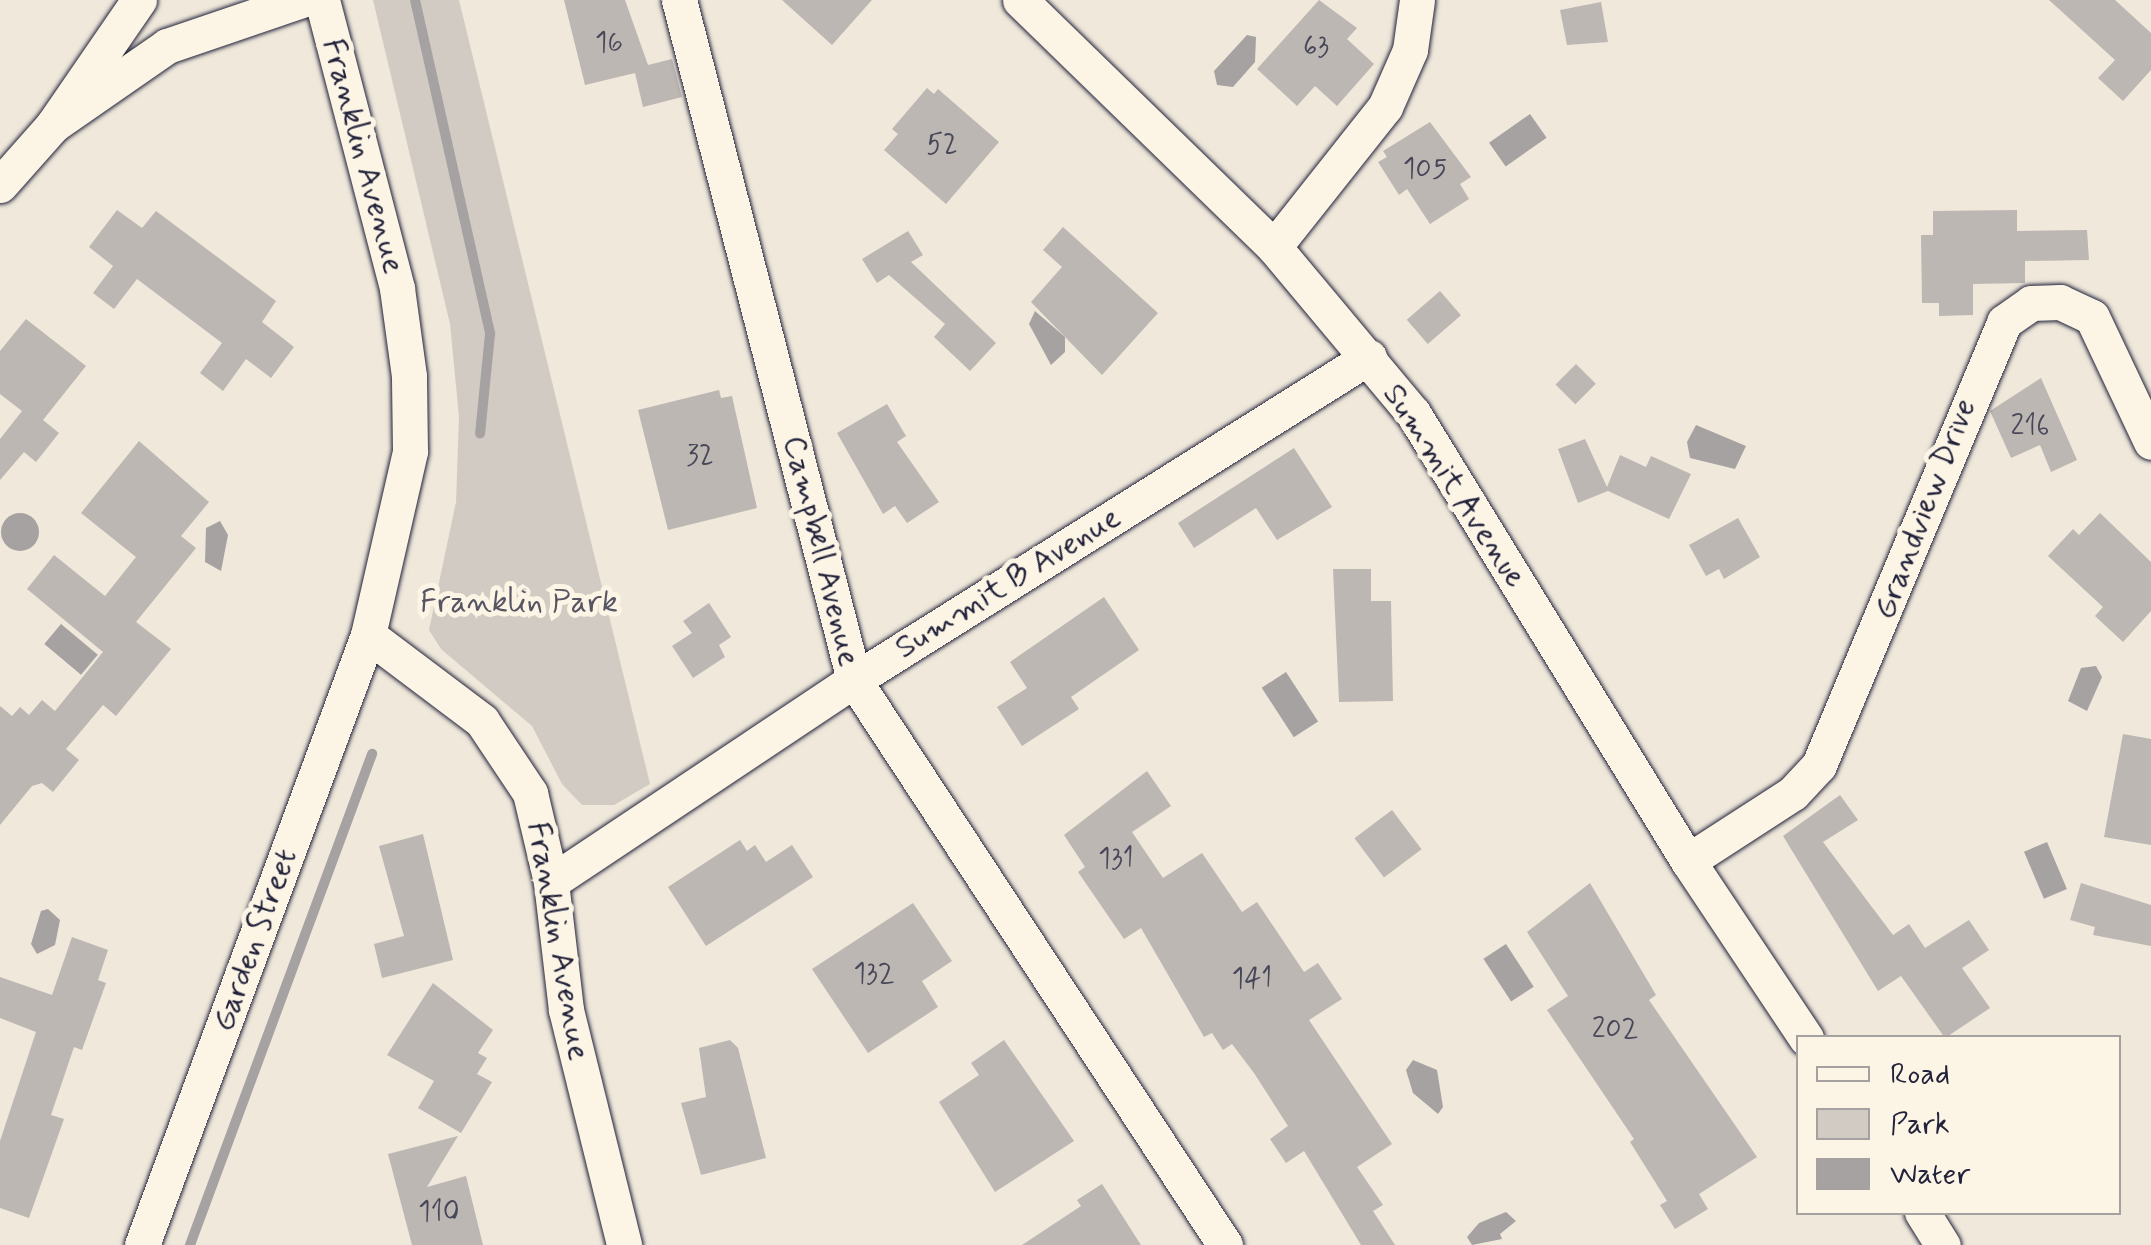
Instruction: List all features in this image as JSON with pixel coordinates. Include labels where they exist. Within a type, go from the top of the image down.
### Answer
[{"type":"street","points":[[0,185],[53,125],[139,0]]},
{"type":"street","points":[[53,125],[167,46],[302,0]]},
{"type":"street","name":"Franklin Avenue","points":[[322,0],[397,288],[410,376],[410,451],[368,635],[482,720],[530,793],[552,882],[566,1010],[624,1245]]},
{"type":"street","name":"Campbell Avenue","points":[[679,0],[854,680],[1225,1245]]},
{"type":"street","name":"Summit Avenue","points":[[1020,0],[1274,246],[1413,413],[1688,861],[1804,1035]]},
{"type":"street","points":[[1274,246],[1385,107],[1410,50],[1416,0]]},
{"type":"street","name":"Grandview Drive","points":[[1688,861],[1793,793],[1819,765],[2004,322],[2032,303],[2060,302],[2092,317],[2151,442]]},
{"type":"street","name":"Summit B Avenue","points":[[552,882],[854,680],[1369,357]]},
{"type":"street","name":"Garden Street","points":[[142,1245],[368,635]]},
{"type":"street","points":[[1924,1215],[1944,1245]]},
{"type":"green space","name":"Franklin Park","points":[[373,0],[459,0],[650,784],[614,805],[582,805],[562,784],[532,726],[441,649],[429,630],[456,502],[459,417],[450,324]]},
{"type":"water","points":[[1247,35],[1256,37],[1255,62],[1233,87],[1217,85],[1214,71]]},
{"type":"water","points":[[1530,114],[1547,138],[1506,166],[1489,143]]},
{"type":"water","points":[[1035,311],[1065,337],[1065,352],[1051,365],[1029,324]]},
{"type":"water","points":[[1696,425],[1746,446],[1735,469],[1690,458],[1687,442]]},
{"type":"water","points":[[20,513],[33,519],[39,532],[33,545],[20,551],[7,545],[1,532],[7,519]]},
{"type":"water","points":[[220,521],[228,535],[221,571],[205,562],[206,528]]},
{"type":"water","points":[[61,624],[98,655],[81,675],[44,644]]},
{"type":"water","points":[[2096,666],[2102,677],[2087,711],[2068,701],[2081,668]]},
{"type":"water","points":[[1286,672],[1318,721],[1294,737],[1262,688]]},
{"type":"water","points":[[2047,842],[2067,889],[2044,899],[2024,852]]},
{"type":"water","points":[[48,909],[60,920],[55,945],[37,954],[31,944],[41,911]]},
{"type":"water","points":[[1506,944],[1534,987],[1511,1001],[1483,959]]},
{"type":"water","points":[[1413,1060],[1437,1070],[1443,1107],[1438,1114],[1413,1093],[1406,1070]]},
{"type":"water","points":[[1506,1212],[1516,1221],[1500,1234],[1502,1239],[1472,1245],[1467,1237],[1479,1223]]},
{"type":"building","points":[[564,0],[625,0],[648,65],[672,59],[682,97],[643,107],[635,73],[585,85]]},
{"type":"building","points":[[782,0],[872,0],[832,45]]},
{"type":"building","points":[[1319,0],[1357,28],[1347,39],[1374,64],[1337,106],[1315,86],[1297,106],[1257,69]]},
{"type":"building","points":[[2049,0],[2115,0],[2151,33],[2151,70],[2123,101],[2098,78],[2115,60]]},
{"type":"building","points":[[1601,2],[1608,42],[1567,45],[1560,10]]},
{"type":"building","points":[[927,88],[934,94],[938,89],[999,142],[946,204],[884,150],[898,134],[892,129]]},
{"type":"building","points":[[1430,122],[1471,177],[1460,184],[1469,199],[1430,224],[1407,189],[1399,195],[1378,162],[1387,157],[1383,151]]},
{"type":"building","points":[[117,210],[142,228],[156,211],[276,301],[262,322],[294,347],[271,378],[246,359],[223,391],[200,373],[222,343],[137,279],[114,309],[93,293],[113,266],[89,247]]},
{"type":"building","points":[[2017,210],[2017,231],[2087,230],[2089,260],[2025,261],[2025,283],[1973,284],[1973,315],[1939,316],[1939,303],[1922,303],[1921,235],[1933,235],[1933,211]]},
{"type":"building","points":[[1063,227],[1158,313],[1102,375],[1031,302],[1062,267],[1043,250]]},
{"type":"building","points":[[908,231],[923,255],[911,262],[996,343],[970,371],[934,337],[945,324],[889,275],[877,283],[862,259]]},
{"type":"building","points":[[1440,291],[1461,315],[1428,344],[1407,320]]},
{"type":"building","points":[[26,319],[86,366],[43,420],[59,433],[36,462],[24,452],[0,480],[0,439],[22,411],[0,394],[0,351]]},
{"type":"building","points":[[1576,364],[1596,384],[1575,404],[1555,385]]},
{"type":"building","points":[[2041,378],[2077,460],[2051,472],[2040,445],[2011,458],[1990,411]]},
{"type":"building","points":[[719,390],[721,398],[732,396],[757,508],[668,530],[638,410]]},
{"type":"building","points":[[887,404],[906,436],[897,442],[939,502],[907,523],[895,506],[883,514],[837,433]]},
{"type":"building","points":[[1585,439],[1607,487],[1620,455],[1646,467],[1651,456],[1691,474],[1669,519],[1608,491],[1578,503],[1558,449]]},
{"type":"building","points":[[139,441],[209,502],[181,536],[196,548],[136,622],[171,649],[116,716],[103,705],[66,749],[79,760],[53,792],[42,783],[32,786],[0,825],[0,706],[12,716],[20,707],[29,715],[42,700],[55,711],[103,652],[27,589],[54,555],[105,596],[136,557],[81,513]]},
{"type":"building","points":[[1294,448],[1332,507],[1277,540],[1256,508],[1194,548],[1178,523]]},
{"type":"building","points":[[2100,513],[2151,562],[2151,611],[2123,642],[2095,616],[2103,607],[2048,556],[2073,529],[2079,535]]},
{"type":"building","points":[[1738,518],[1760,557],[1724,579],[1719,569],[1706,576],[1689,545]]},
{"type":"building","points":[[1333,569],[1371,569],[1371,601],[1391,601],[1393,701],[1339,702]]},
{"type":"building","points":[[1104,597],[1139,650],[1071,697],[1079,709],[1022,746],[997,707],[1027,688],[1010,662]]},
{"type":"building","points":[[709,603],[731,637],[719,645],[725,657],[693,678],[672,646],[692,633],[683,621]]},
{"type":"building","points":[[2123,734],[2151,739],[2151,845],[2104,837]]},
{"type":"building","points":[[1147,771],[1171,806],[1132,832],[1163,878],[1202,853],[1242,912],[1257,902],[1304,972],[1318,963],[1342,999],[1309,1020],[1392,1144],[1357,1167],[1383,1205],[1373,1211],[1395,1245],[1361,1245],[1304,1151],[1286,1163],[1270,1139],[1288,1126],[1254,1073],[1232,1044],[1223,1050],[1212,1033],[1204,1037],[1141,928],[1124,939],[1078,872],[1085,867],[1064,835]]},
{"type":"building","points":[[1840,795],[1858,820],[1823,842],[1893,935],[1909,924],[1925,948],[1969,920],[1989,950],[1962,968],[1990,1008],[1950,1035],[1943,1035],[1901,976],[1878,991],[1783,836]]},
{"type":"building","points":[[1392,810],[1421,849],[1384,877],[1354,838]]},
{"type":"building","points":[[423,834],[453,960],[382,978],[374,944],[404,936],[379,846]]},
{"type":"building","points":[[740,840],[747,851],[755,845],[766,862],[792,845],[813,877],[706,946],[668,887]]},
{"type":"building","points":[[1590,883],[1656,995],[1649,1000],[1757,1157],[1699,1194],[1708,1209],[1675,1229],[1660,1205],[1667,1201],[1630,1142],[1634,1139],[1547,1010],[1568,996],[1527,932]]},
{"type":"building","points":[[2081,883],[2151,905],[2151,946],[2093,935],[2095,927],[2070,920]]},
{"type":"building","points":[[913,903],[952,961],[922,981],[938,1007],[868,1053],[812,969]]},
{"type":"building","points":[[72,937],[108,950],[98,980],[106,983],[82,1050],[74,1047],[51,1115],[64,1119],[29,1218],[0,1208],[0,1141],[36,1032],[0,1018],[0,977],[52,995]]},
{"type":"building","points":[[433,983],[493,1030],[478,1053],[487,1058],[477,1074],[492,1082],[461,1133],[418,1108],[434,1081],[387,1055]]},
{"type":"building","points":[[730,1040],[738,1048],[766,1158],[701,1175],[681,1103],[706,1097],[699,1048]]},
{"type":"building","points":[[1004,1040],[1074,1141],[995,1192],[939,1102],[979,1075],[971,1063]]},
{"type":"building","points":[[458,1136],[427,1187],[466,1176],[483,1245],[412,1245],[388,1154]]},
{"type":"building","points":[[1102,1184],[1141,1245],[1022,1245],[1081,1206],[1077,1200]]},
{"type":"waterway","points":[[415,0],[490,334],[480,434]]},
{"type":"waterway","points":[[190,1245],[372,754]]}]
